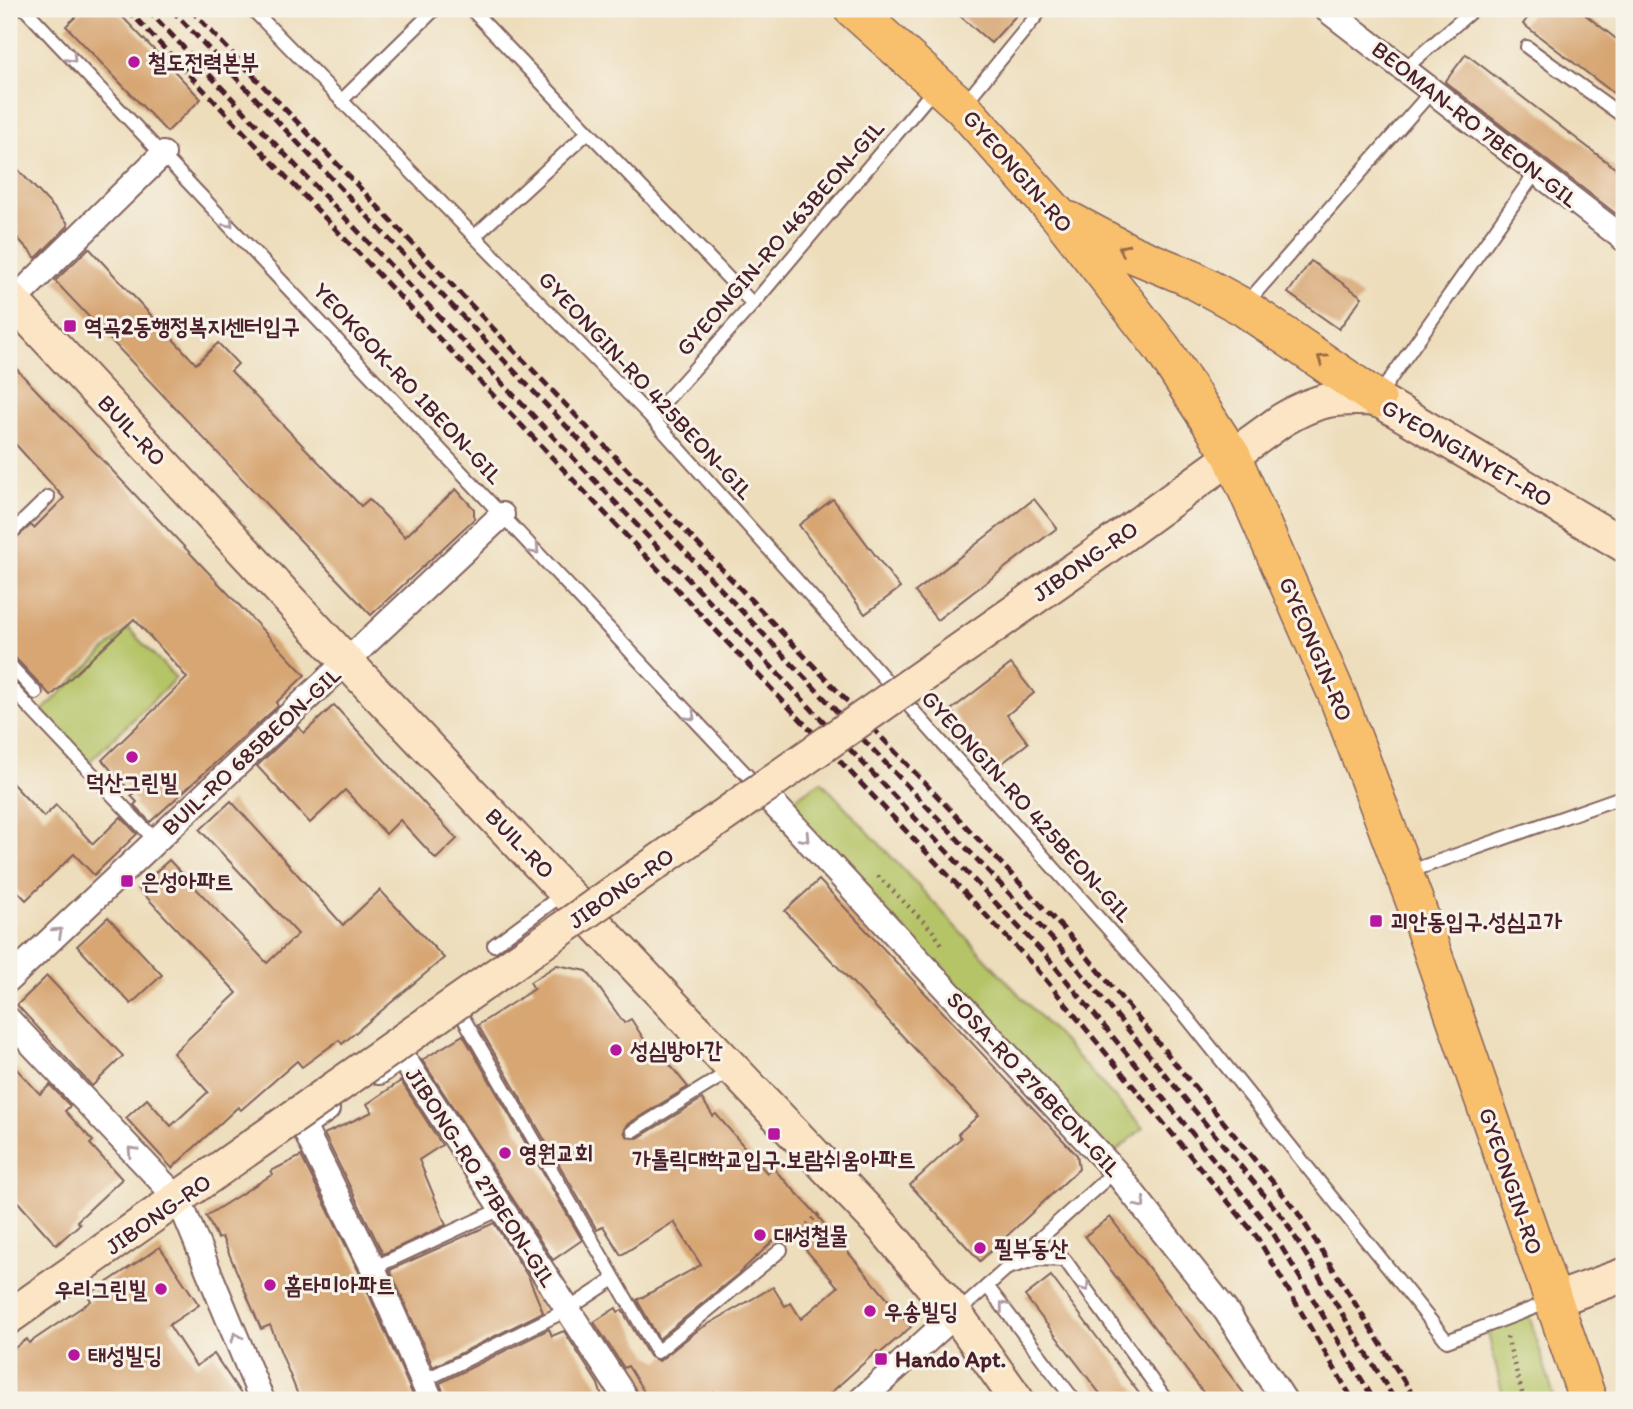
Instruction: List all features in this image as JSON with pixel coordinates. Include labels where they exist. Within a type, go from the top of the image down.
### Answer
[{"type":"main road","name":"GYEONGIN-RO","points":[[853,9],[950,95],[1059,216],[1162,348],[1232,456],[1337,695],[1404,873],[1588,1400]]},
{"type":"main road","points":[[1059,216],[1130,253],[1188,277],[1243,307],[1377,399]]},
{"type":"street","name":"BEOMAN-RO 7BEON-GIL","points":[[1326,9],[1402,71],[1624,239]]},
{"type":"street","points":[[10,301],[163,154]]},
{"type":"street","name":"BUIL-RO","points":[[10,301],[566,892],[591,927],[734,1069],[883,1227],[957,1314],[1017,1400]]},
{"type":"street","name":"GYEONGINYET-RO","points":[[1232,456],[1307,405],[1333,397],[1377,399],[1624,545]]},
{"type":"street","name":"JIBONG-RO","points":[[9,1317],[220,1171],[289,1128],[1232,456]]},
{"type":"street","name":"BUIL-RO 685BEON-GIL","points":[[9,979],[502,515]]},
{"type":"street","name":"SOSA-RO 276BEON-GIL","points":[[759,788],[1115,1171],[1226,1311],[1284,1400]]},
{"type":"street","points":[[9,1020],[179,1200],[262,1400]]},
{"type":"street","name":"JIBONG-RO 27BEON-GIL","points":[[289,1128],[402,1056],[623,1394],[621,1400]]},
{"type":"street","points":[[289,1128],[373,1268],[427,1390]]},
{"type":"street","points":[[1552,1301],[1624,1275]]},
{"type":"street","points":[[861,1400],[957,1314]]},
{"type":"lane","name":"YEOKGOK-RO 1BEON-GIL","points":[[25,9],[759,788]]},
{"type":"lane","name":"GYEONGIN-RO 425BEON-GIL","points":[[252,9],[476,235],[651,417],[1185,1015],[1447,1341],[1552,1301]]},
{"type":"lane","points":[[342,100],[435,9]]},
{"type":"lane","points":[[471,9],[753,304]]},
{"type":"lane","name":"GYEONGIN-RO 463BEON-GIL","points":[[651,417],[753,304],[950,95],[1042,9]]},
{"type":"lane","points":[[1402,71],[1474,9]]},
{"type":"lane","points":[[1527,47],[1624,117]]},
{"type":"lane","points":[[1243,307],[1431,92]]},
{"type":"lane","points":[[476,235],[587,133]]},
{"type":"lane","points":[[1377,399],[1536,172]]},
{"type":"lane","points":[[9,535],[48,497]]},
{"type":"lane","points":[[9,664],[36,693]]},
{"type":"lane","name":"BUIL-RO 685BEON-GIL","points":[[9,685],[156,841]]},
{"type":"lane","points":[[1404,873],[1624,796]]},
{"type":"lane","points":[[494,945],[566,892]]},
{"type":"lane","points":[[402,1056],[562,946]]},
{"type":"lane","points":[[461,1014],[657,1352],[781,1250]]},
{"type":"lane","points":[[633,1131],[734,1069]]},
{"type":"lane","points":[[957,1314],[1115,1171]]},
{"type":"lane","points":[[373,1268],[503,1208]]},
{"type":"lane","points":[[1008,1268],[1038,1259],[1065,1260],[1166,1400]]},
{"type":"lane","points":[[427,1390],[567,1310],[614,1279]]},
{"type":"lane","points":[[987,1286],[1074,1400]]},
{"type":"path","points":[[781,1250],[822,1211]]},
{"type":"path","points":[[1502,1320],[1524,1400]]},
{"type":"green space","points":[[128,628],[176,678],[89,762],[42,711]]},
{"type":"green space","points":[[821,781],[1143,1128],[1106,1160],[778,810]]},
{"type":"green space","points":[[1529,1315],[1555,1400],[1504,1400],[1487,1329]]},
{"type":"building","name":"철도전력본부","points":[[84,9],[115,9],[201,99],[167,132],[66,26]]},
{"type":"building","points":[[952,9],[1022,9],[991,43]]},
{"type":"building","points":[[1534,9],[1578,9],[1624,45],[1624,101],[1523,24]]},
{"type":"building","points":[[1466,54],[1624,175],[1624,220],[1445,82]]},
{"type":"building","points":[[9,160],[67,222],[68,226],[36,258],[9,229]]},
{"type":"building","points":[[89,248],[196,364],[218,343],[238,364],[231,371],[361,506],[369,499],[405,537],[456,489],[474,509],[474,519],[371,615],[55,281]]},
{"type":"building","points":[[1311,261],[1362,297],[1339,329],[1288,293]]},
{"type":"building","points":[[9,361],[305,675],[276,703],[278,706],[150,822],[134,805],[137,802],[131,796],[133,794],[102,760],[187,678],[134,619],[51,696],[9,651],[9,544],[31,525],[34,528],[64,498],[9,437]]},
{"type":"building","points":[[833,499],[900,588],[865,614],[799,525]]},
{"type":"building","points":[[1034,499],[1057,528],[937,620],[915,592]]},
{"type":"building","points":[[1011,664],[1034,693],[1007,715],[1028,743],[996,768],[951,710]]},
{"type":"building","points":[[334,705],[457,839],[436,859],[400,820],[386,834],[345,790],[310,823],[257,766],[298,727],[304,733]]},
{"type":"building","points":[[9,780],[44,817],[56,805],[93,844],[121,817],[137,834],[94,875],[74,854],[26,900],[9,882]]},
{"type":"building","points":[[231,801],[343,925],[380,890],[444,958],[342,1044],[339,1040],[302,1067],[297,1061],[241,1110],[238,1107],[172,1168],[126,1118],[147,1099],[171,1126],[208,1092],[173,1053],[237,993],[138,888],[169,860],[267,963],[298,934],[200,830]]},
{"type":"building","points":[[819,880],[1077,1155],[1079,1169],[980,1261],[910,1185],[961,1138],[958,1134],[978,1116],[785,911]]},
{"type":"building","points":[[108,917],[162,975],[131,1004],[77,946]]},
{"type":"building","points":[[557,965],[587,971],[624,1023],[631,1019],[656,1058],[662,1055],[688,1087],[628,1124],[624,1131],[626,1136],[638,1138],[702,1099],[713,1116],[716,1114],[767,1173],[773,1168],[810,1207],[911,1327],[879,1354],[877,1351],[823,1400],[723,1400],[715,1392],[703,1400],[649,1400],[628,1366],[624,1368],[594,1322],[616,1308],[618,1312],[622,1310],[649,1356],[659,1361],[698,1330],[773,1287],[785,1306],[791,1303],[801,1319],[838,1287],[787,1228],[738,1274],[659,1339],[637,1300],[701,1265],[674,1222],[621,1255],[603,1226],[597,1230],[478,1025],[534,989],[530,982]]},
{"type":"building","points":[[47,976],[123,1056],[92,1086],[17,1005]]},
{"type":"building","points":[[463,1035],[582,1240],[553,1260],[422,1060]]},
{"type":"building","points":[[9,1061],[40,1094],[50,1085],[70,1106],[65,1111],[93,1141],[90,1144],[122,1179],[77,1221],[80,1224],[56,1245],[9,1192]]},
{"type":"building","points":[[401,1081],[442,1145],[419,1160],[446,1225],[383,1254],[324,1134],[372,1112],[367,1104]]},
{"type":"building","points":[[301,1156],[360,1274],[415,1400],[300,1400],[270,1325],[261,1329],[222,1237],[218,1239],[206,1216],[273,1174],[271,1171]]},
{"type":"building","points":[[1110,1217],[1249,1400],[1209,1400],[1085,1236]]},
{"type":"building","points":[[494,1223],[529,1278],[543,1312],[433,1367],[390,1270]]},
{"type":"building","points":[[160,1247],[199,1305],[169,1325],[196,1366],[214,1354],[245,1400],[9,1400],[9,1352],[27,1339],[29,1343],[91,1301],[88,1295]]},
{"type":"building","points":[[1051,1276],[1144,1400],[1105,1400],[1025,1296]]},
{"type":"building","points":[[549,1329],[552,1336],[564,1331],[598,1384],[603,1400],[446,1400],[440,1383]]},
{"type":"railway","points":[[127,9],[1036,968],[1257,1237],[1353,1400]]},
{"type":"railway","points":[[147,9],[1048,958],[1270,1228],[1374,1400]]},
{"type":"railway","points":[[171,9],[1060,947],[1284,1219],[1395,1400]]},
{"type":"railway","points":[[190,9],[1071,937],[1296,1210],[1416,1400]]},
{"type":"place","name":"철도전력본부","points":[[134,62]]},
{"type":"place","name":"역곡2동행정복지센터입구","points":[[70,326]]},
{"type":"place","name":"덕산그린빌","points":[[132,757]]},
{"type":"place","name":"은성아파트","points":[[127,881]]},
{"type":"place","name":"괴안동입구.성심고가","points":[[1376,921]]},
{"type":"place","name":"성심방아간","points":[[616,1050]]},
{"type":"place","name":"가톨릭대학교입구.보람쉬움아파트","points":[[774,1134]]},
{"type":"place","name":"영원교회","points":[[505,1153]]},
{"type":"place","name":"대성철물","points":[[760,1235]]},
{"type":"place","name":"필부동산","points":[[980,1248]]},
{"type":"place","name":"홈타미아파트","points":[[270,1285]]},
{"type":"place","name":"우리그린빌","points":[[161,1289]]},
{"type":"place","name":"우송빌딩","points":[[870,1311]]},
{"type":"place","name":"태성빌딩","points":[[74,1355]]},
{"type":"place","name":"Hando Apt.","points":[[881,1359]]}]
